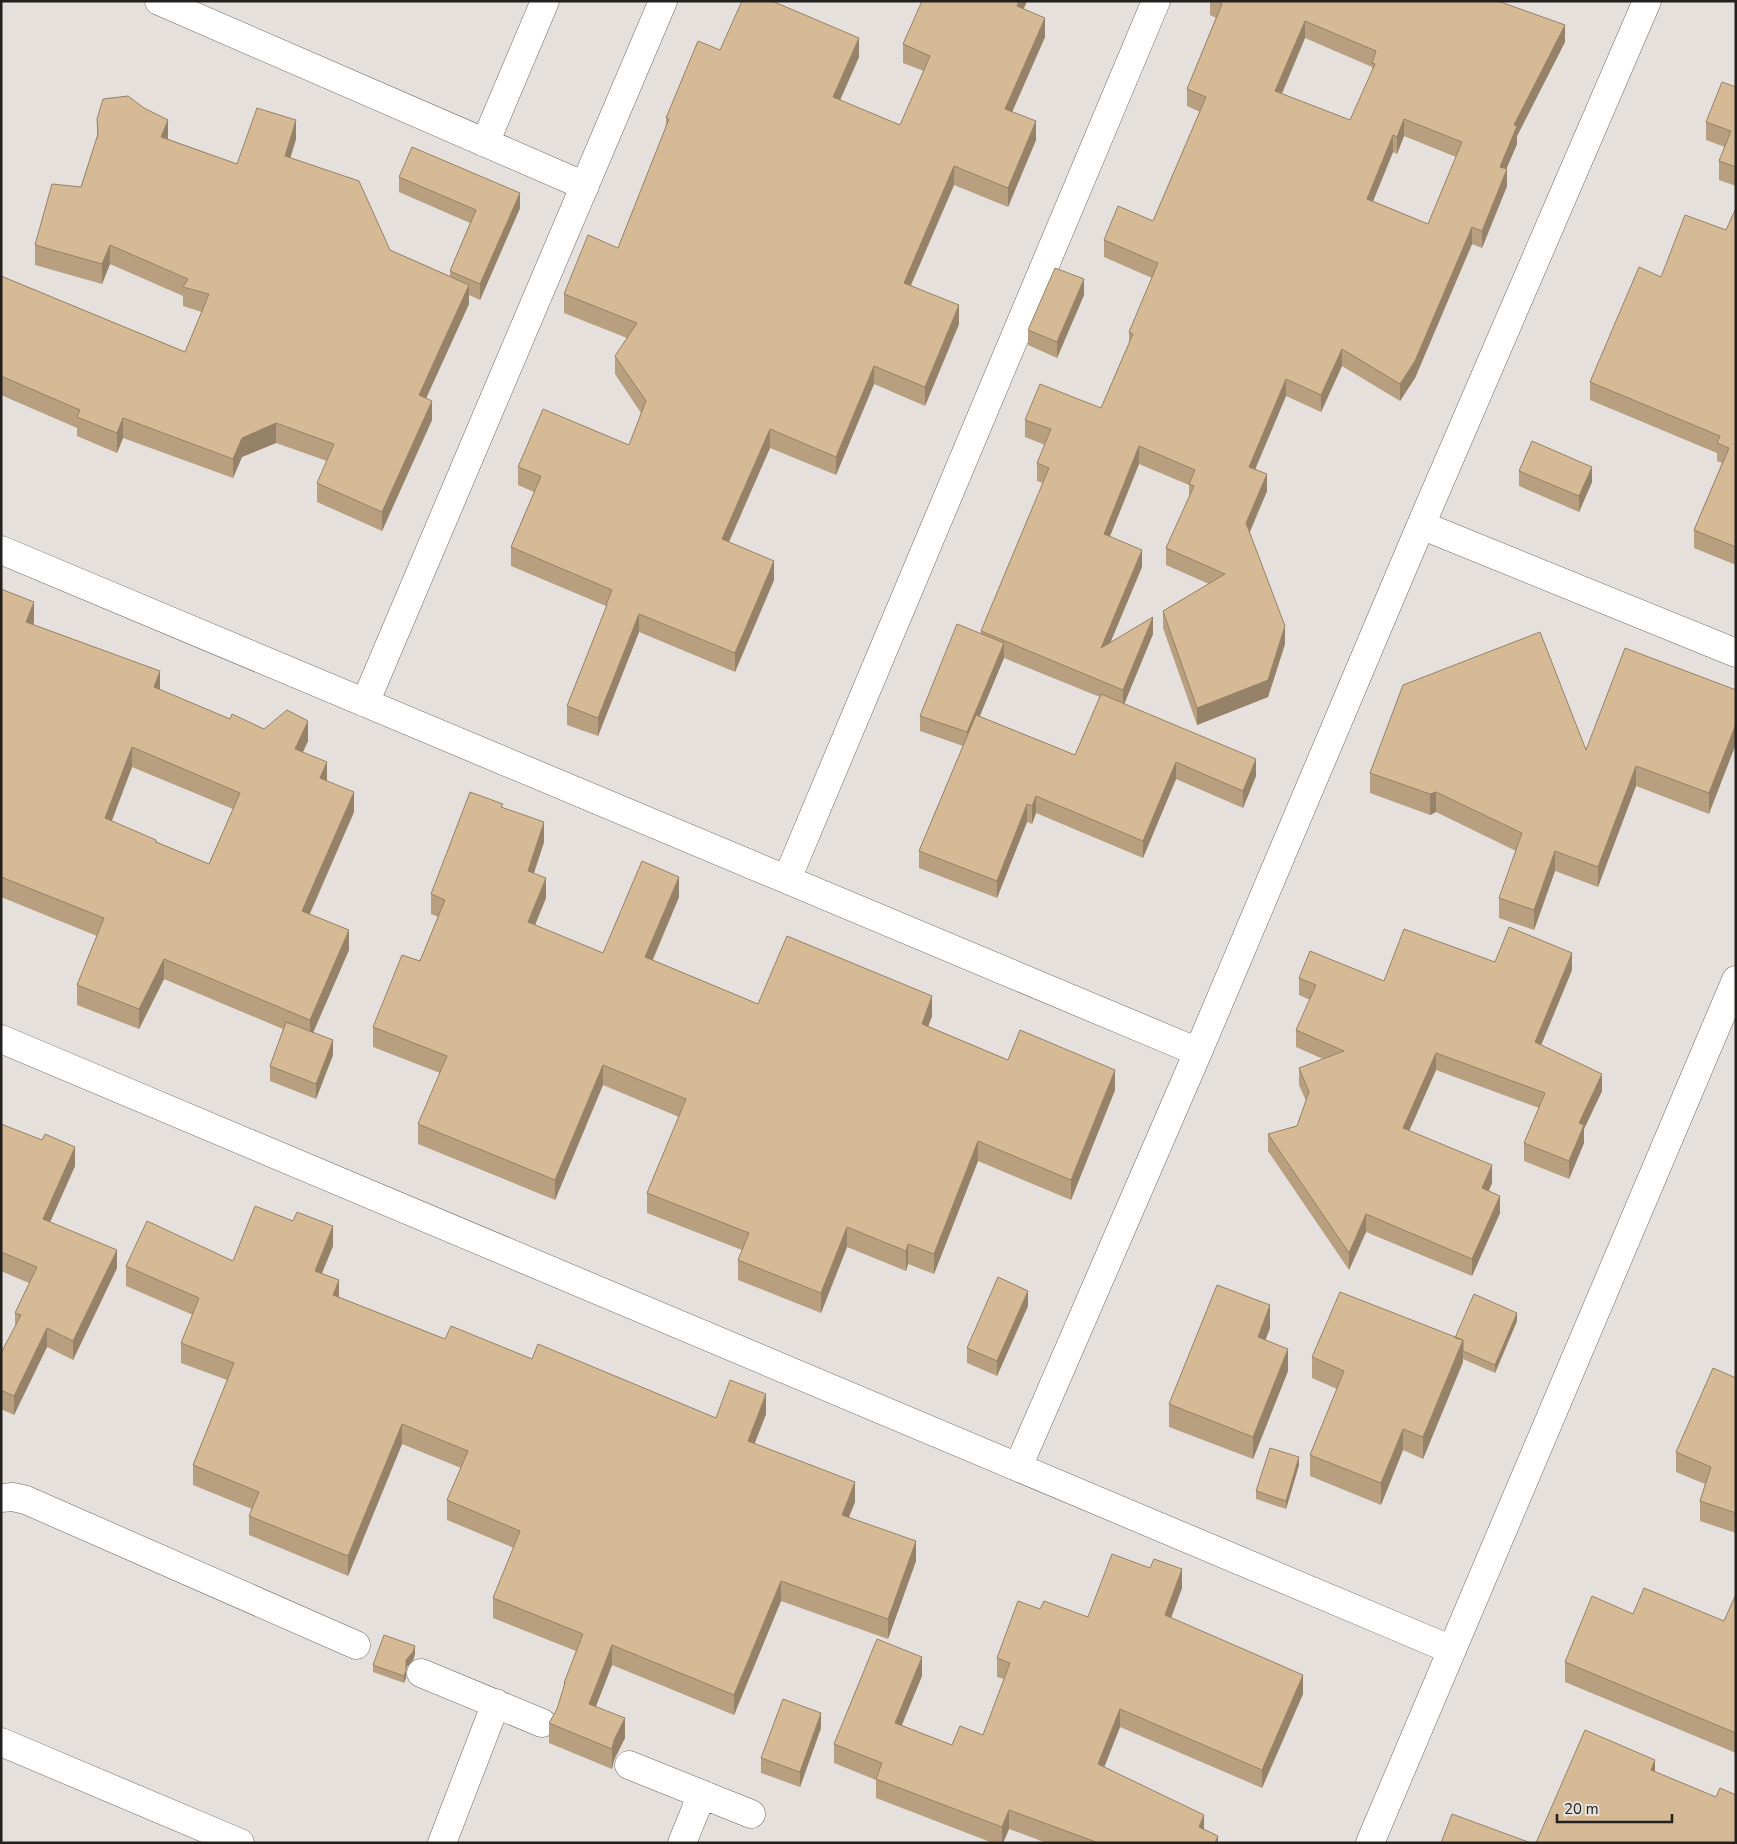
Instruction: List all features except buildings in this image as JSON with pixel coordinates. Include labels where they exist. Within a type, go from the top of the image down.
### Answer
[{"type":"street","points":[[159,1],[585,186]]},
{"type":"street","points":[[485,143],[545,1]]},
{"type":"street","points":[[365,703],[663,1]]},
{"type":"street","points":[[787,879],[1156,1]]},
{"type":"street","points":[[1018,1467],[1198,1052],[1421,525],[1648,1]]},
{"type":"street","points":[[1421,525],[1736,653]]},
{"type":"street","points":[[1,550],[1198,1052]]},
{"type":"street","points":[[1370,1843],[1736,980]]},
{"type":"street","points":[[1,1039],[1452,1650]]},
{"type":"street","points":[[1,1498],[13,1497],[26,1500],[356,1645]]},
{"type":"street","points":[[421,1673],[542,1723]]},
{"type":"street","points":[[442,1843],[496,1703]]},
{"type":"street","points":[[1,1742],[240,1843]]},
{"type":"street","points":[[629,1764],[750,1814]]},
{"type":"street","points":[[682,1843],[702,1794]]}]
